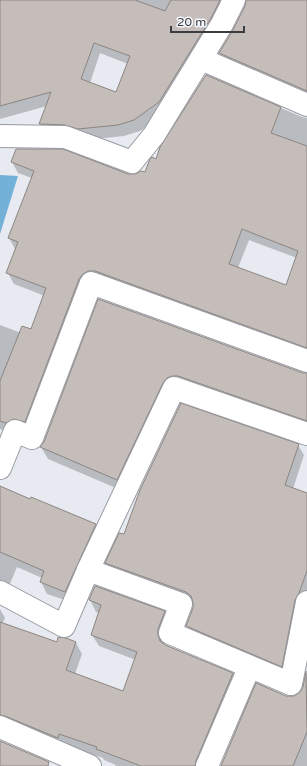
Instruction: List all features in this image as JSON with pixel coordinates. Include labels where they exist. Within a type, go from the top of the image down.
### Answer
[{"type":"street","points":[[0,136],[65,137],[132,162],[154,135],[222,24],[234,0]]},
{"type":"street","points":[[201,59],[307,105]]},
{"type":"street","points":[[0,468],[7,428],[32,438],[91,283],[307,361]]},
{"type":"street","points":[[0,592],[64,626],[88,570],[174,388],[307,434]]},
{"type":"street","points":[[88,570],[181,604],[170,633],[249,668],[291,684],[301,663],[307,602]]},
{"type":"street","points":[[207,766],[249,668]]},
{"type":"street","points":[[0,727],[90,766]]},
{"type":"water","points":[[0,175],[18,176],[0,234]]},
{"type":"building","points":[[0,0],[135,0],[165,11],[171,0],[220,0],[211,18],[159,102],[134,120],[118,125],[78,129],[65,125],[39,124],[51,92],[0,106]],"holes":[[[94,43],[130,56],[116,92],[81,79]]]},
{"type":"building","points":[[246,0],[307,0],[307,91],[219,53],[233,30],[245,6]]},
{"type":"building","points":[[206,75],[281,107],[271,133],[307,146],[307,348],[95,271],[88,271],[79,279],[25,422],[14,419],[6,423],[0,421],[0,381],[22,326],[31,329],[46,288],[6,273],[18,242],[8,238],[34,171],[11,162],[16,149],[63,149],[128,174],[135,174],[141,171],[145,172],[150,159],[152,157],[156,159],[160,147]],"holes":[[[242,229],[298,251],[286,285],[229,264]]]},
{"type":"building","points":[[98,299],[303,373],[307,373],[307,421],[178,376],[172,376],[167,378],[163,383],[117,480],[40,447],[44,442]]},
{"type":"building","points":[[181,403],[299,444],[285,485],[307,493],[307,571],[295,600],[282,667],[186,626],[193,608],[193,602],[191,596],[186,592],[105,563],[119,533],[124,534],[140,490]]},
{"type":"building","points":[[0,486],[96,524],[65,592],[40,582],[44,571],[0,552]]},
{"type":"building","points":[[95,586],[165,611],[158,629],[160,641],[165,645],[233,673],[195,766],[141,766],[96,749],[97,747],[59,734],[58,738],[0,715],[0,622],[57,642],[58,637],[76,642],[66,670],[123,691],[137,652],[91,635],[101,605],[89,600]]},
{"type":"building","points":[[306,671],[307,732],[293,766],[221,766],[256,683],[286,696],[294,696],[300,692],[303,687]]},
{"type":"building","points":[[0,741],[49,762],[48,766],[0,766]]}]
